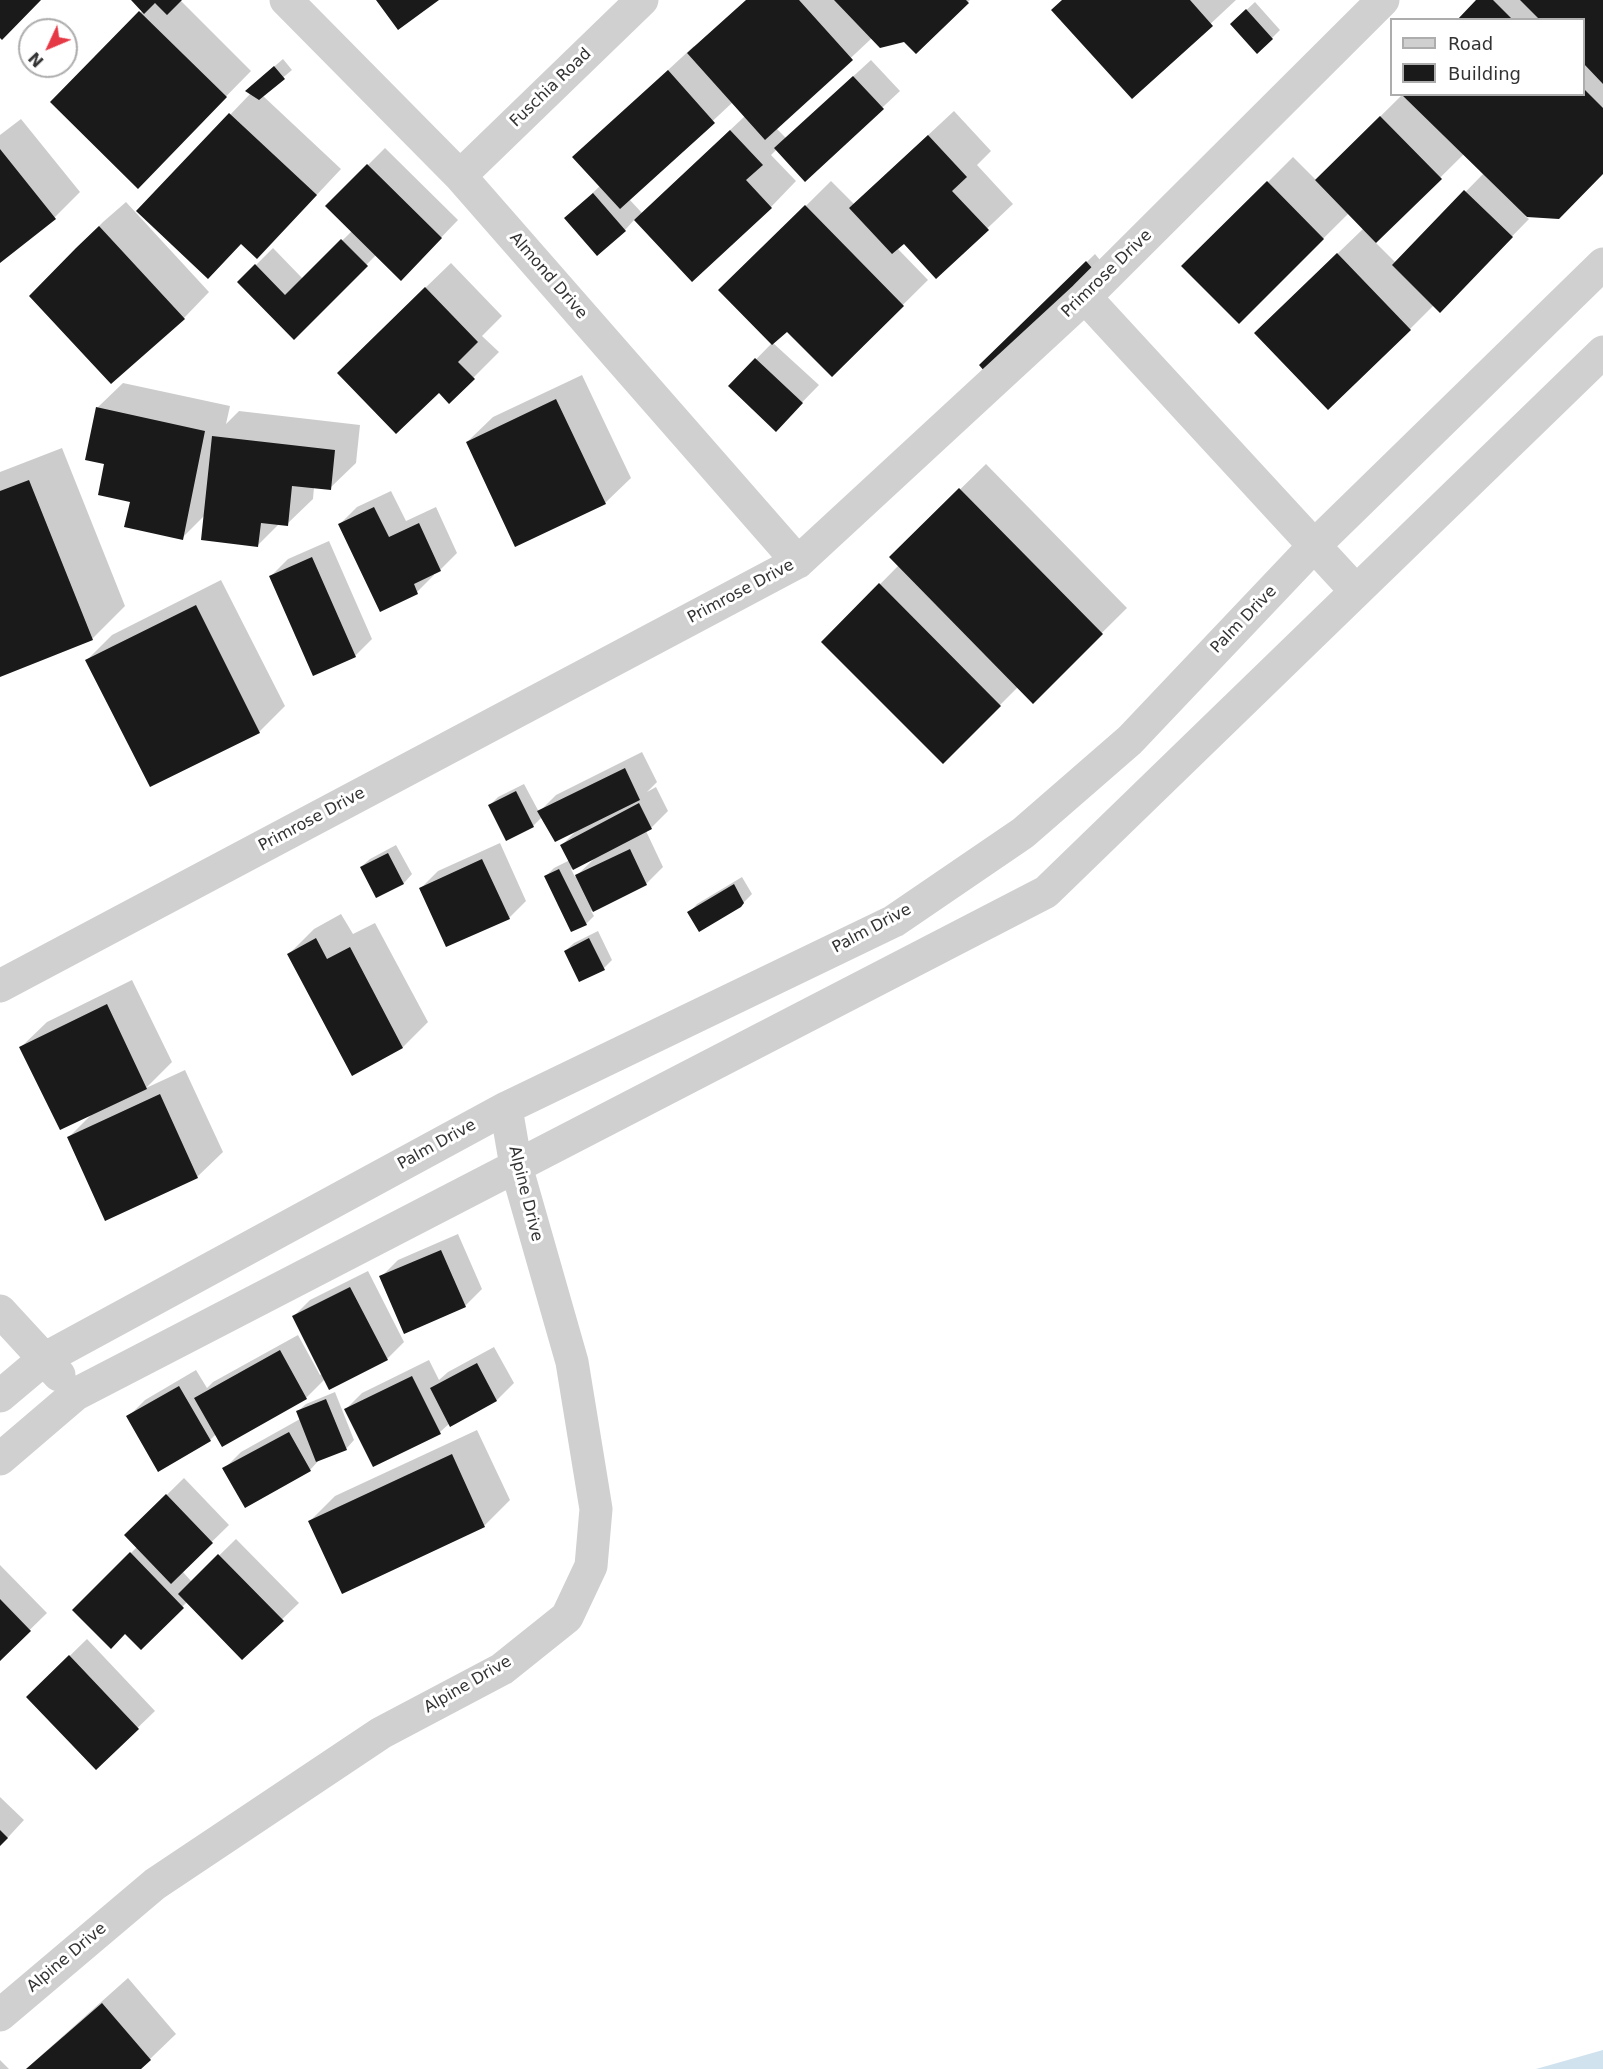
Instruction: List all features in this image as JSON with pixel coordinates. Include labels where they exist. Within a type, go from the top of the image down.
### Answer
[{"type":"street","name":"Almond Drive","points":[[286,0],[460,176],[798,562]]},
{"type":"street","name":"Fuschia Road","points":[[460,176],[642,0]]},
{"type":"street","name":"Primrose Drive","points":[[0,986],[798,562],[1085,297],[1383,0]]},
{"type":"street","name":"Palm Drive","points":[[0,1396],[44,1359],[506,1108],[894,921],[1023,833],[1130,740],[1314,546],[1603,264]]},
{"type":"street","points":[[1085,297],[1356,591]]},
{"type":"street","points":[[0,1459],[76,1394],[1047,892],[1603,352]]},
{"type":"street","name":"Alpine Drive","points":[[0,2015],[155,1884],[381,1732],[502,1669],[567,1617],[591,1566],[596,1509],[572,1362],[516,1167],[506,1108]]},
{"type":"street","points":[[0,1311],[76,1394]]},
{"type":"water","points":[[1603,2050],[1603,2069],[1536,2069]]},
{"type":"building","points":[[0,0],[41,0],[23,18],[18,18],[18,24],[2,40],[0,38]]},
{"type":"building","points":[[131,0],[182,0],[167,15],[155,3],[144,14]]},
{"type":"building","points":[[376,0],[439,0],[398,30]]},
{"type":"building","points":[[746,0],[799,0],[853,60],[765,140],[687,53]]},
{"type":"building","points":[[834,0],[966,0],[969,3],[916,54],[904,42],[880,48]]},
{"type":"building","points":[[1062,0],[1190,0],[1213,26],[1132,99],[1051,10]]},
{"type":"building","points":[[1476,0],[1493,0],[1511,18],[1459,18]]},
{"type":"building","points":[[1520,0],[1603,0],[1603,84],[1585,65],[1585,18],[1538,18]]},
{"type":"building","points":[[1246,9],[1273,39],[1257,54],[1230,24]]},
{"type":"building","points":[[139,11],[227,97],[138,189],[50,102],[73,78],[78,78],[78,73]]},
{"type":"building","points":[[274,66],[285,79],[259,100],[245,91]]},
{"type":"building","points":[[668,70],[715,123],[620,209],[572,157]]},
{"type":"building","points":[[853,76],[884,109],[805,182],[774,148]]},
{"type":"building","points":[[1585,90],[1603,108],[1603,174],[1559,219],[1527,217],[1403,96],[1585,96]]},
{"type":"building","points":[[229,113],[317,195],[257,259],[241,244],[208,279],[136,211]]},
{"type":"building","points":[[1380,116],[1442,179],[1376,243],[1315,180]]},
{"type":"building","points":[[730,130],[763,165],[746,180],[772,208],[692,282],[634,220]]},
{"type":"building","points":[[928,135],[967,177],[952,191],[989,230],[936,279],[904,244],[892,254],[849,208]]},
{"type":"building","points":[[0,149],[56,219],[0,263]]},
{"type":"building","points":[[367,164],[442,238],[401,281],[325,206]]},
{"type":"building","points":[[1267,181],[1324,239],[1239,324],[1181,266]]},
{"type":"building","points":[[1464,190],[1513,237],[1440,313],[1392,265]]},
{"type":"building","points":[[593,193],[626,231],[597,256],[564,218]]},
{"type":"building","points":[[805,205],[904,306],[832,377],[787,332],[772,345],[718,290]]},
{"type":"building","points":[[99,226],[185,319],[111,384],[29,296]]},
{"type":"building","points":[[341,239],[368,266],[294,340],[237,282],[255,264],[285,295]]},
{"type":"building","points":[[1337,253],[1411,330],[1328,410],[1254,333]]},
{"type":"building","points":[[1086,261],[1093,269],[986,373],[979,365]]},
{"type":"building","points":[[425,287],[478,342],[458,362],[475,379],[449,404],[439,393],[396,434],[337,373]]},
{"type":"building","points":[[755,358],[803,403],[776,432],[728,386]]},
{"type":"building","points":[[556,399],[606,504],[515,547],[466,442]]},
{"type":"building","points":[[96,407],[205,431],[183,540],[124,527],[130,502],[98,495],[104,464],[85,460]]},
{"type":"building","points":[[212,436],[335,450],[331,490],[292,486],[288,526],[261,523],[258,547],[201,540]]},
{"type":"building","points":[[29,480],[93,640],[0,677],[0,491]]},
{"type":"building","points":[[959,488],[1103,634],[1033,704],[889,557]]},
{"type":"building","points":[[374,507],[389,537],[419,523],[441,571],[414,584],[418,594],[380,612],[338,524]]},
{"type":"building","points":[[312,557],[356,657],[313,676],[269,576]]},
{"type":"building","points":[[879,583],[1001,706],[943,764],[821,642]]},
{"type":"building","points":[[196,605],[260,733],[150,787],[85,660]]},
{"type":"building","points":[[625,768],[640,800],[555,842],[537,811]]},
{"type":"building","points":[[516,791],[534,827],[506,841],[488,805]]},
{"type":"building","points":[[639,803],[652,829],[573,870],[560,845]]},
{"type":"building","points":[[630,849],[647,885],[593,912],[575,875]]},
{"type":"building","points":[[388,853],[404,884],[376,898],[360,867]]},
{"type":"building","points":[[482,859],[510,919],[446,947],[419,888]]},
{"type":"building","points":[[559,869],[587,925],[571,932],[544,876]]},
{"type":"building","points":[[734,884],[744,903],[699,932],[687,912]]},
{"type":"building","points":[[316,938],[327,959],[350,947],[403,1048],[352,1076],[287,954]]},
{"type":"building","points":[[589,938],[605,970],[579,982],[564,951]]},
{"type":"building","points":[[107,1004],[147,1089],[60,1130],[19,1047]]},
{"type":"building","points":[[160,1094],[198,1178],[105,1221],[67,1137]]},
{"type":"building","points":[[441,1250],[466,1307],[404,1334],[379,1276]]},
{"type":"building","points":[[350,1287],[388,1360],[329,1390],[292,1316]]},
{"type":"building","points":[[280,1350],[307,1399],[222,1447],[194,1398]]},
{"type":"building","points":[[477,1363],[497,1401],[450,1427],[430,1388]]},
{"type":"building","points":[[412,1376],[441,1434],[373,1467],[344,1409]]},
{"type":"building","points":[[179,1386],[211,1441],[158,1472],[126,1416]]},
{"type":"building","points":[[326,1399],[347,1450],[316,1462],[296,1411]]},
{"type":"building","points":[[289,1432],[311,1471],[245,1508],[222,1468]]},
{"type":"building","points":[[452,1454],[485,1527],[342,1594],[308,1521]]},
{"type":"building","points":[[166,1494],[213,1543],[171,1584],[124,1535]]},
{"type":"building","points":[[130,1552],[184,1608],[141,1650],[125,1634],[111,1649],[72,1610]]},
{"type":"building","points":[[218,1554],[284,1621],[242,1660],[178,1594]]},
{"type":"building","points":[[0,1599],[31,1631],[0,1661]]},
{"type":"building","points":[[69,1655],[139,1729],[96,1770],[26,1697]]},
{"type":"building","points":[[0,1830],[8,1838],[0,1846]]},
{"type":"building","points":[[102,2003],[151,2060],[141,2069],[26,2069]]}]
